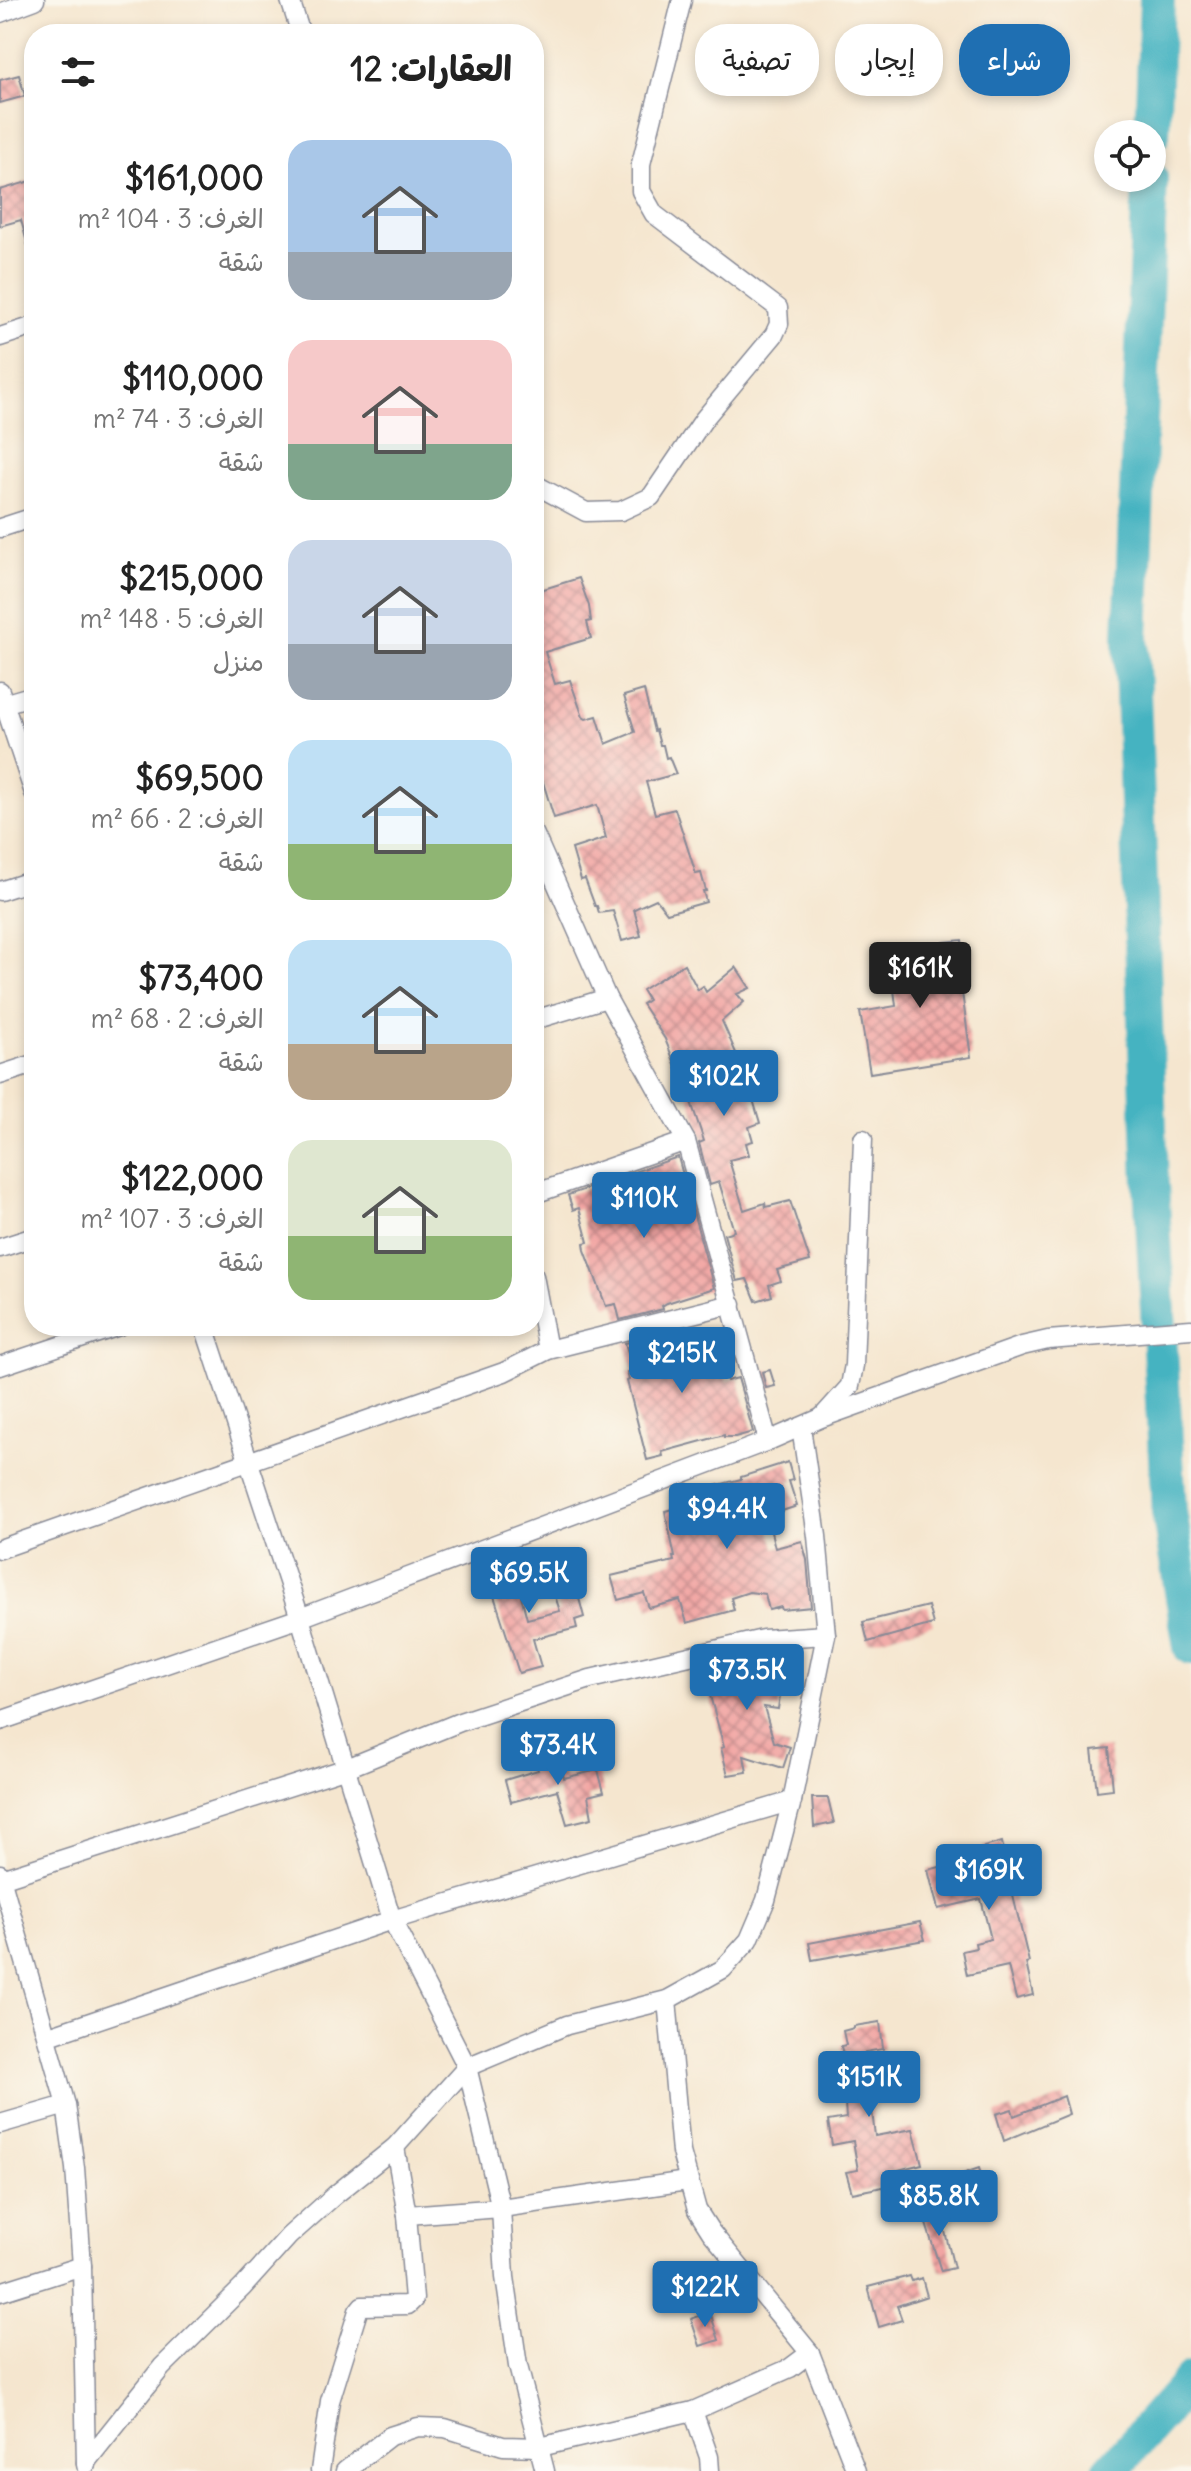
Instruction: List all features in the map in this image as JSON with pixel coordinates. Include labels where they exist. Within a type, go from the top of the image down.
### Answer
[{"type":"street","points":[[0,13],[35,0]]},
{"type":"street","points":[[290,0],[298,24]]},
{"type":"street","points":[[544,489],[586,512],[621,511],[651,497],[704,419],[774,335],[779,324],[778,308],[662,222],[641,191],[641,164],[682,0]]},
{"type":"street","points":[[0,337],[24,329]]},
{"type":"street","points":[[0,528],[24,520]]},
{"type":"street","points":[[24,697],[2,700],[24,764]]},
{"type":"street","points":[[544,856],[607,998],[686,1141],[768,1441]]},
{"type":"street","points":[[0,891],[24,883]]},
{"type":"street","points":[[544,1017],[607,998]]},
{"type":"street","points":[[0,1075],[24,1067]]},
{"type":"street","points":[[821,1418],[850,1386],[854,1365],[863,1139]]},
{"type":"street","points":[[544,1191],[686,1141]]},
{"type":"street","points":[[0,1248],[24,1240]]},
{"type":"street","points":[[0,1549],[504,1372],[548,1350],[732,1304]]},
{"type":"street","points":[[544,1329],[548,1350]]},
{"type":"street","points":[[0,1721],[300,1618],[768,1441],[821,1418],[1022,1346],[1076,1338],[1191,1329]]},
{"type":"street","points":[[0,1366],[89,1336]]},
{"type":"street","points":[[207,1336],[300,1618],[392,1920],[467,2067],[501,2208],[505,2277],[518,2366],[545,2471]]},
{"type":"street","points":[[86,2466],[162,2367],[243,2287],[289,2236],[395,2147],[467,2067],[567,2025],[667,2000],[723,1969],[749,1940],[766,1900],[792,1801],[826,1635],[817,1536],[801,1427]]},
{"type":"street","points":[[86,2466],[82,2266],[75,2168],[66,2105],[49,2036],[1,1876],[347,1768],[460,1722],[590,1679],[763,1639],[826,1635]]},
{"type":"street","points":[[49,2036],[392,1920],[792,1801]]},
{"type":"street","points":[[0,1940],[19,1934]]},
{"type":"street","points":[[667,2000],[681,2152],[687,2181],[702,2221],[810,2353],[856,2471]]},
{"type":"street","points":[[0,2124],[66,2105]]},
{"type":"street","points":[[320,2471],[330,2401],[358,2311],[362,2306],[408,2305],[414,2299],[407,2215],[395,2147]]},
{"type":"street","points":[[407,2215],[501,2208],[687,2181]]},
{"type":"street","points":[[0,2292],[82,2266]]},
{"type":"street","points":[[345,2471],[390,2436],[418,2427],[445,2428],[503,2446],[540,2447],[693,2411],[790,2368],[810,2353]]},
{"type":"street","points":[[693,2411],[709,2457],[710,2471]]},
{"type":"building","points":[[19,75],[24,96],[0,103],[0,80]]},
{"type":"building","points":[[24,183],[24,231],[21,220],[0,226],[0,190]]},
{"type":"building","points":[[579,578],[589,606],[591,621],[587,622],[591,638],[545,652],[555,684],[570,680],[583,717],[597,716],[606,744],[635,732],[624,696],[644,690],[654,731],[676,774],[646,782],[655,814],[675,809],[696,874],[701,873],[706,891],[703,891],[706,902],[667,913],[656,899],[634,909],[641,936],[622,941],[613,911],[599,913],[595,906],[585,879],[581,880],[572,849],[606,838],[597,805],[554,818],[544,785],[544,589]]},
{"type":"building","points":[[962,940],[966,970],[959,971],[971,1057],[870,1073],[860,1012],[896,1006],[889,948]]},
{"type":"building","points":[[684,964],[698,990],[703,986],[706,992],[736,967],[750,988],[737,994],[744,1002],[722,1021],[746,1076],[760,1123],[749,1127],[753,1141],[746,1143],[749,1155],[729,1160],[744,1210],[765,1203],[766,1207],[790,1201],[810,1261],[777,1270],[781,1281],[769,1285],[772,1296],[756,1301],[747,1279],[737,1281],[724,1234],[734,1231],[719,1182],[710,1185],[699,1143],[704,1141],[682,1075],[665,1039],[642,1004],[648,1000],[642,990]]},
{"type":"building","points":[[678,1157],[714,1288],[667,1303],[662,1306],[663,1309],[620,1320],[616,1304],[606,1306],[585,1250],[584,1243],[588,1242],[579,1208],[573,1210],[568,1195],[627,1180],[625,1175]]},
{"type":"building","points":[[688,1330],[691,1342],[703,1339],[709,1361],[717,1359],[727,1381],[738,1378],[753,1432],[735,1437],[724,1435],[662,1452],[663,1456],[647,1460],[627,1381],[627,1372],[634,1371],[625,1343]]},
{"type":"building","points":[[770,1370],[775,1386],[766,1388],[762,1372]]},
{"type":"building","points":[[788,1462],[793,1480],[789,1481],[797,1506],[767,1516],[775,1548],[802,1541],[811,1607],[769,1610],[765,1594],[749,1592],[731,1598],[734,1610],[687,1623],[680,1600],[649,1608],[644,1593],[618,1600],[611,1576],[674,1561],[665,1511],[695,1503],[694,1498],[704,1494],[703,1489]]},
{"type":"building","points":[[508,1558],[511,1569],[514,1568],[527,1619],[560,1611],[554,1593],[576,1587],[584,1617],[575,1620],[577,1628],[533,1639],[541,1667],[519,1673],[484,1565]]},
{"type":"building","points":[[928,1606],[933,1624],[868,1642],[863,1622]]},
{"type":"building","points":[[757,1657],[758,1660],[772,1657],[777,1674],[783,1674],[778,1709],[764,1707],[774,1742],[790,1747],[783,1768],[744,1756],[747,1772],[728,1775],[721,1748],[724,1747],[706,1681],[709,1680],[707,1672]]},
{"type":"building","points":[[1109,1748],[1113,1789],[1097,1791],[1092,1750]]},
{"type":"building","points":[[557,1753],[564,1778],[598,1770],[604,1792],[588,1796],[592,1818],[567,1824],[557,1790],[511,1802],[505,1780],[538,1770],[535,1759]]},
{"type":"building","points":[[812,1798],[828,1798],[834,1823],[814,1827]]},
{"type":"building","points":[[1002,1842],[1005,1856],[1019,1853],[1023,1869],[1009,1872],[1009,1879],[1029,1962],[1026,1963],[1033,1995],[1016,1999],[1008,1966],[967,1975],[962,1951],[976,1948],[975,1943],[991,1939],[981,1899],[938,1909],[928,1870],[987,1855],[984,1847]]},
{"type":"building","points":[[920,1922],[925,1940],[812,1960],[809,1943]]},
{"type":"building","points":[[880,2022],[883,2049],[865,2052],[875,2136],[913,2129],[922,2164],[890,2172],[893,2185],[852,2193],[846,2172],[858,2170],[853,2141],[832,2145],[828,2121],[846,2118],[843,2073],[847,2073],[841,2046],[846,2045],[843,2031]]},
{"type":"building","points":[[1064,2096],[1069,2114],[1004,2141],[996,2114],[1012,2109],[1014,2116]]},
{"type":"building","points":[[979,2168],[984,2185],[936,2203],[930,2185]]},
{"type":"building","points":[[939,2207],[954,2268],[941,2271],[922,2211]]},
{"type":"building","points":[[910,2276],[912,2281],[922,2278],[927,2296],[897,2306],[902,2320],[879,2327],[868,2287]]},
{"type":"building","points":[[710,2312],[719,2340],[700,2346],[691,2319]]},
{"type":"waterway","points":[[1153,120],[1157,0]]},
{"type":"waterway","points":[[1149,192],[1131,637],[1151,1184],[1169,1511],[1191,1647]]},
{"type":"waterway","points":[[1110,2471],[1191,2380]]}]
